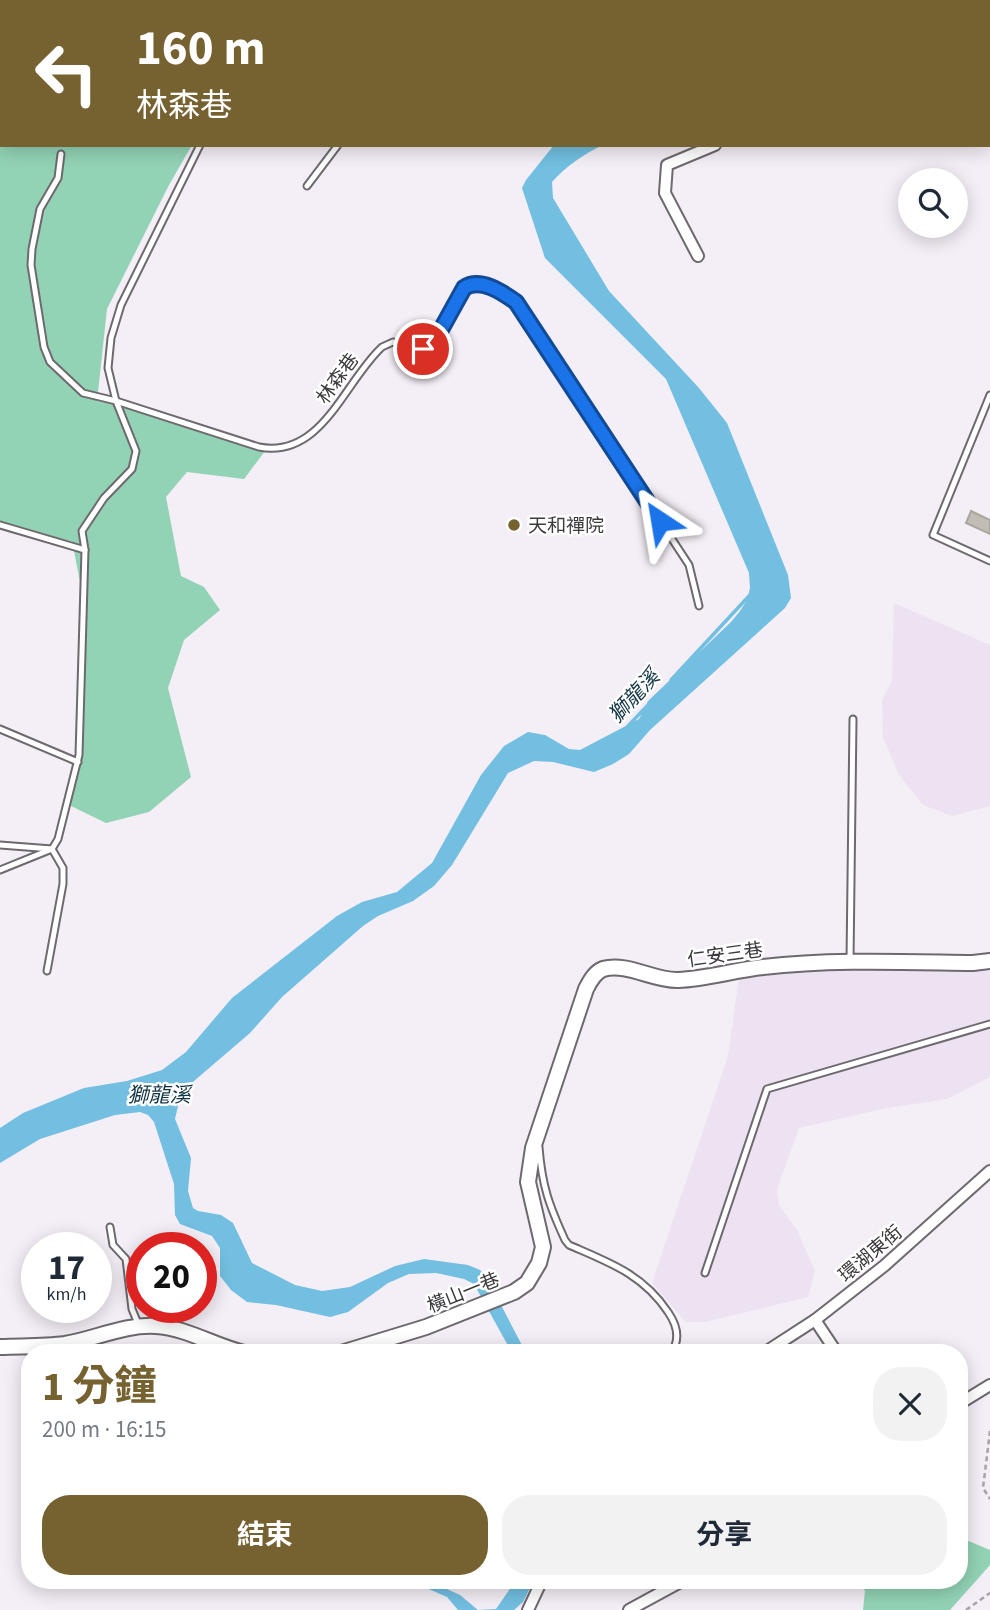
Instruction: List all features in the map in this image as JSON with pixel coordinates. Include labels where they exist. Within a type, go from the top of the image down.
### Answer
[{"type":"street","points":[[698,256],[665,193],[667,165],[710,147]]},
{"type":"street","name":"仁安三巷","points":[[538,1133],[586,989],[592,978],[603,969],[619,968],[673,980],[697,979],[761,967],[850,961],[990,961]]},
{"type":"street","name":"橫山一巷","points":[[370,1344],[426,1327],[514,1292],[527,1283],[539,1263],[542,1247],[528,1182],[538,1133]]},
{"type":"street","name":"環湖東街","points":[[778,1344],[815,1320],[884,1266],[990,1171]]},
{"type":"street","points":[[815,1320],[831,1344]]},
{"type":"street","points":[[65,1344],[139,1326],[185,1331],[217,1344]]},
{"type":"street","points":[[0,1348],[21,1347]]},
{"type":"street","points":[[968,1398],[990,1385]]},
{"type":"street","points":[[528,1610],[538,1589]]},
{"type":"street","points":[[629,1610],[668,1589]]},
{"type":"lane","points":[[0,870],[52,849],[58,839],[78,762],[85,550],[82,531],[104,498],[132,469],[136,451],[116,401],[108,368],[111,338],[121,305],[199,147]]},
{"type":"lane","points":[[307,186],[336,147]]},
{"type":"lane","points":[[61,154],[58,178],[40,209],[32,257],[44,347],[50,362],[83,393],[116,401]]},
{"type":"lane","name":"林森巷","points":[[116,401],[259,447],[284,449],[301,442],[321,426],[382,346],[393,342],[428,349],[464,288],[470,284],[482,284],[501,291],[516,302],[689,565],[699,606]]},
{"type":"lane","points":[[990,395],[933,534],[990,561]]},
{"type":"lane","points":[[0,525],[85,550]]},
{"type":"lane","points":[[850,961],[853,719]]},
{"type":"lane","points":[[0,729],[78,762]]},
{"type":"lane","points":[[0,845],[52,849]]},
{"type":"lane","points":[[47,971],[64,868],[52,849]]},
{"type":"lane","points":[[705,1273],[768,1088],[990,1024]]},
{"type":"lane","points":[[538,1133],[542,1181],[547,1202],[565,1240],[569,1245],[642,1281],[657,1296],[673,1320],[677,1331],[676,1344]]},
{"type":"lane","points":[[110,1227],[113,1245],[126,1259],[132,1309],[139,1326]]},
{"type":"path","points":[[990,1431],[983,1488],[990,1499]]},
{"type":"path","points":[[966,1610],[990,1593]]},
{"type":"shaded area","points":[[894,603],[990,645],[990,806],[952,816],[923,805],[899,775],[883,737],[882,700],[892,681]]},
{"type":"shaded area","points":[[899,965],[957,970],[990,966],[990,1077],[947,1099],[882,1109],[799,1128],[777,1189],[779,1205],[797,1230],[815,1271],[808,1297],[705,1322],[686,1322],[652,1283],[728,1056],[739,978],[849,966]]},
{"type":"green space","points":[[0,147],[191,147],[107,309],[97,401],[154,412],[268,447],[244,479],[187,472],[166,497],[181,576],[204,587],[220,610],[184,640],[168,688],[191,777],[149,812],[106,823],[71,806],[82,712],[87,617],[72,541],[16,534],[0,529]]},
{"type":"green space","points":[[968,1541],[990,1550],[990,1565],[950,1610],[863,1610],[864,1589],[968,1589]]},
{"type":"water","name":"獅龍溪","points":[[552,147],[599,147],[557,176],[552,182],[553,198],[609,291],[699,388],[727,423],[788,575],[791,598],[785,608],[650,730],[629,754],[613,764],[594,772],[553,762],[534,761],[508,773],[452,865],[434,886],[413,901],[378,916],[363,926],[282,997],[250,1033],[194,1081],[178,1106],[175,1119],[191,1158],[188,1191],[193,1208],[221,1215],[233,1223],[252,1263],[295,1285],[322,1291],[350,1287],[395,1266],[424,1259],[468,1265],[480,1270],[487,1278],[521,1344],[507,1344],[474,1284],[436,1273],[409,1274],[388,1283],[348,1312],[330,1317],[276,1305],[247,1302],[231,1290],[220,1276],[217,1232],[201,1232],[180,1224],[175,1215],[174,1184],[154,1122],[148,1115],[140,1112],[115,1115],[40,1139],[0,1163],[0,1128],[23,1113],[84,1088],[127,1081],[162,1070],[186,1052],[232,998],[337,916],[362,902],[397,892],[432,863],[481,775],[504,746],[528,732],[545,735],[569,749],[580,750],[639,719],[648,701],[731,622],[747,600],[750,588],[749,573],[666,379],[545,258],[522,188]]},
{"type":"water","points":[[429,1589],[447,1589],[460,1595],[478,1610],[458,1610],[447,1597]]},
{"type":"water","points":[[510,1589],[530,1589],[523,1602],[514,1610],[478,1610],[496,1609]]},
{"type":"building","points":[[971,511],[990,520],[990,534],[966,523]]},
{"type":"waterway","name":"獅龍溪","points":[[671,680],[749,596]]},
{"type":"waterway","name":"獅龍溪","points":[[628,726],[647,706]]},
{"type":"place","name":"天和禪院","points":[[514,525]]},
{"type":"route","points":[[423,349],[428,349],[433,344],[464,288],[470,284],[482,284],[501,291],[516,302],[660,521]]}]
